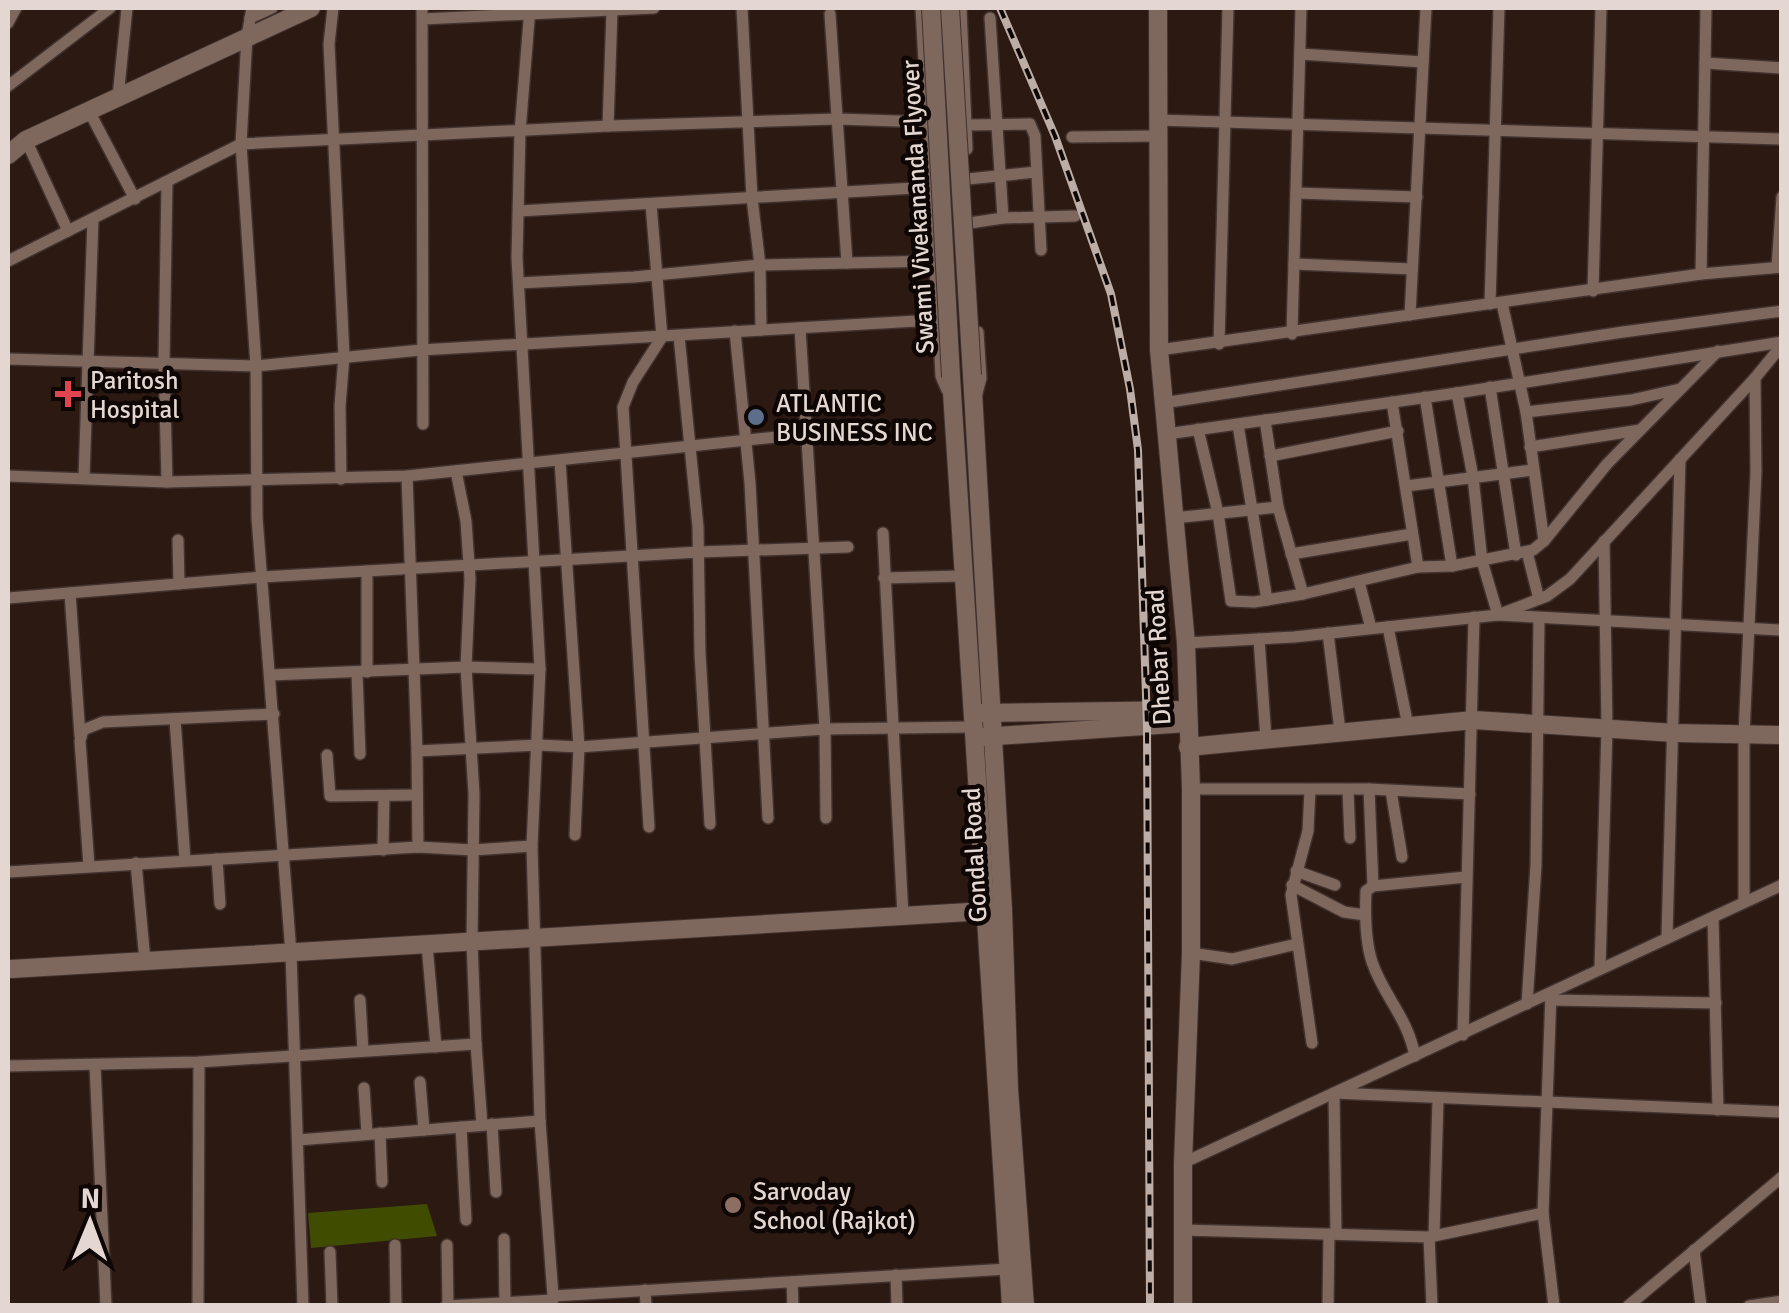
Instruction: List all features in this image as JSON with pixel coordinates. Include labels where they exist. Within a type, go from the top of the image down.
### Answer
[{"type":"street","points":[[8,23],[16,8]]},
{"type":"street","points":[[8,86],[110,8]]},
{"type":"street","points":[[118,97],[127,8]]},
{"type":"street","points":[[68,231],[15,146],[118,97],[272,8]]},
{"type":"street","points":[[250,21],[310,8]]},
{"type":"street","points":[[333,8],[329,44],[344,356],[340,406],[342,478]]},
{"type":"street","points":[[423,424],[423,13],[654,8]]},
{"type":"street","points":[[742,8],[761,330]]},
{"type":"street","points":[[920,8],[941,376],[953,403]]},
{"type":"street","name":"Swami Vivekananda Flyover","points":[[932,8],[953,403]]},
{"type":"street","name":"Swami Vivekananda Flyover","points":[[950,8],[974,402]]},
{"type":"street","points":[[961,8],[981,378],[974,402]]},
{"type":"street","name":"Dhebar Road","points":[[1158,8],[1159,350],[1186,643],[1190,789],[1191,953],[1183,1163],[1183,1306]]},
{"type":"street","points":[[1219,344],[1228,8]]},
{"type":"street","points":[[1292,334],[1301,8]]},
{"type":"street","points":[[1410,315],[1426,8]]},
{"type":"street","points":[[1499,8],[1496,304],[1514,350],[1544,542]]},
{"type":"street","points":[[1593,292],[1602,8]]},
{"type":"street","points":[[1701,274],[1706,8]]},
{"type":"street","points":[[530,11],[520,132],[519,283],[540,669],[532,846],[540,1121],[553,1300]]},
{"type":"street","points":[[608,126],[612,11]]},
{"type":"street","points":[[830,14],[847,262]]},
{"type":"street","points":[[990,18],[1003,218]]},
{"type":"street","points":[[250,21],[241,144],[256,366],[262,577],[291,952],[302,1306]]},
{"type":"street","points":[[1300,54],[1423,62]]},
{"type":"street","points":[[1705,62],[1782,68]]},
{"type":"street","points":[[88,110],[135,198]]},
{"type":"street","points":[[8,260],[241,144],[608,126],[837,119],[928,122]]},
{"type":"street","points":[[1072,136],[1225,122],[1782,139]]},
{"type":"street","points":[[966,125],[1030,124],[1035,136],[1041,250]]},
{"type":"street","points":[[968,178],[1036,172]]},
{"type":"street","points":[[166,182],[167,482]]},
{"type":"street","points":[[519,211],[932,187]]},
{"type":"street","points":[[1296,193],[1417,198]]},
{"type":"street","points":[[1159,350],[1701,274],[1780,267],[1782,197]]},
{"type":"street","points":[[649,827],[625,396],[662,337],[650,204]]},
{"type":"street","points":[[970,224],[1003,218],[1075,216]]},
{"type":"street","points":[[84,478],[94,219]]},
{"type":"street","points":[[519,283],[655,276],[760,264],[935,261]]},
{"type":"street","points":[[1294,264],[1412,269]]},
{"type":"street","points":[[1164,403],[1782,312]]},
{"type":"street","points":[[8,359],[256,366],[422,350],[977,317]]},
{"type":"street","points":[[800,328],[825,729],[826,818]]},
{"type":"street","points":[[736,331],[768,818]]},
{"type":"street","points":[[679,336],[699,552],[710,824]]},
{"type":"street","points":[[1167,434],[1782,344]]},
{"type":"street","points":[[1498,615],[1560,589],[1756,378],[1782,344]]},
{"type":"street","points":[[1198,430],[1218,513],[1231,601],[1266,600],[1418,567],[1482,562],[1522,553],[1544,542],[1606,464],[1718,351]]},
{"type":"street","points":[[1744,901],[1744,735],[1756,472],[1756,378]]},
{"type":"street","points":[[1490,387],[1522,553],[1540,599]]},
{"type":"street","points":[[1526,412],[1631,400],[1681,389]]},
{"type":"street","points":[[1457,393],[1474,478],[1482,562],[1498,615]]},
{"type":"street","points":[[1425,396],[1452,566]]},
{"type":"street","name":"Gondal Road","points":[[974,402],[991,712],[994,910],[1012,1306]]},
{"type":"street","points":[[1392,402],[1418,567]]},
{"type":"street","name":"Gondal Road","points":[[953,403],[972,726],[994,910],[1025,1306]]},
{"type":"street","points":[[1265,420],[1278,507],[1303,594]]},
{"type":"street","points":[[1238,425],[1266,600]]},
{"type":"street","points":[[1530,447],[1640,430]]},
{"type":"street","points":[[1270,456],[1398,431]]},
{"type":"street","points":[[8,476],[167,482],[408,476],[805,434]]},
{"type":"street","points":[[1666,937],[1680,459]]},
{"type":"street","points":[[560,460],[578,746],[575,835]]},
{"type":"street","points":[[1406,486],[1533,470]]},
{"type":"street","points":[[456,471],[466,521],[468,567],[466,667],[474,794],[472,942],[476,1044],[496,1192]]},
{"type":"street","points":[[408,476],[418,847]]},
{"type":"street","points":[[1174,518],[1278,507]]},
{"type":"street","points":[[883,533],[903,916]]},
{"type":"street","points":[[1291,554],[1412,534]]},
{"type":"street","points":[[178,540],[179,584]]},
{"type":"street","points":[[1600,968],[1607,728],[1604,541]]},
{"type":"street","points":[[8,581],[8,598],[262,577],[848,546]]},
{"type":"street","points":[[360,754],[367,571]]},
{"type":"street","points":[[884,578],[962,576]]},
{"type":"street","points":[[1359,582],[1371,628]]},
{"type":"street","points":[[70,593],[89,866]]},
{"type":"street","points":[[1186,643],[1328,634],[1498,615],[1782,630]]},
{"type":"street","points":[[1463,1034],[1474,618]]},
{"type":"street","points":[[1527,1004],[1536,866],[1539,618]]},
{"type":"street","points":[[1388,627],[1408,726]]},
{"type":"street","points":[[1328,634],[1340,730]]},
{"type":"street","points":[[1259,639],[1266,739]]},
{"type":"street","points":[[270,675],[466,667],[540,669]]},
{"type":"street","points":[[972,726],[991,712],[1186,717]]},
{"type":"street","points":[[80,740],[83,730],[91,724],[274,714]]},
{"type":"street","points":[[416,751],[578,746],[825,729],[972,726],[992,736],[1186,717]]},
{"type":"street","points":[[175,719],[184,860]]},
{"type":"street","points":[[1188,746],[1474,720],[1782,735]]},
{"type":"street","points":[[327,755],[330,796],[417,795]]},
{"type":"street","points":[[1190,789],[1368,789],[1470,794]]},
{"type":"street","points":[[1368,789],[1373,886]]},
{"type":"street","points":[[1310,790],[1308,830],[1292,885],[1296,944],[1312,1043]]},
{"type":"street","points":[[1348,790],[1350,838]]},
{"type":"street","points":[[1391,791],[1402,857]]},
{"type":"street","points":[[383,850],[384,796]]},
{"type":"street","points":[[8,872],[418,847],[473,850],[532,846]]},
{"type":"street","points":[[217,859],[220,904]]},
{"type":"street","points":[[136,863],[145,962]]},
{"type":"street","points":[[1296,871],[1335,884]]},
{"type":"street","points":[[1415,1056],[1406,1022],[1373,964],[1366,890],[1373,886],[1466,877]]},
{"type":"street","points":[[1292,885],[1344,912],[1366,914]]},
{"type":"street","points":[[1183,1163],[1551,996],[1600,968],[1782,885]]},
{"type":"street","points":[[9,972],[994,910]]},
{"type":"street","points":[[1713,918],[1718,1110]]},
{"type":"street","points":[[427,944],[436,1047]]},
{"type":"street","points":[[1191,953],[1232,958],[1296,944]]},
{"type":"street","points":[[1551,996],[1716,1003]]},
{"type":"street","points":[[1551,996],[1542,1213],[1554,1306]]},
{"type":"street","points":[[360,1000],[363,1051]]},
{"type":"street","points":[[8,1066],[199,1062],[476,1044]]},
{"type":"street","points":[[198,1306],[199,1062]]},
{"type":"street","points":[[95,1065],[106,1306]]},
{"type":"street","points":[[420,1082],[424,1130]]},
{"type":"street","points":[[364,1088],[382,1182]]},
{"type":"street","points":[[1334,1093],[1782,1112]]},
{"type":"street","points":[[1328,1306],[1334,1093]]},
{"type":"street","points":[[1432,1306],[1438,1098]]},
{"type":"street","points":[[298,1140],[540,1121]]},
{"type":"street","points":[[461,1127],[466,1220]]},
{"type":"street","points":[[1628,1306],[1782,1178]]},
{"type":"street","points":[[1183,1230],[1432,1236],[1542,1213]]},
{"type":"street","points":[[504,1239],[505,1303]]},
{"type":"street","points":[[447,1245],[448,1305],[1008,1269]]},
{"type":"street","points":[[395,1246],[396,1306]]},
{"type":"street","points":[[1694,1250],[1701,1306]]},
{"type":"street","points":[[330,1252],[332,1306]]},
{"type":"street","points":[[896,1275],[897,1306]]},
{"type":"street","points":[[792,1282],[793,1306]]},
{"type":"street","points":[[645,1290],[646,1306]]},
{"type":"street","points":[[1749,1306],[1782,1301]]},
{"type":"green space","points":[[427,1204],[437,1236],[311,1248],[308,1213]]},
{"type":"railway","points":[[1000,8],[1055,136],[1111,294],[1138,450],[1147,726],[1150,1306]]},
{"type":"place","name":"Paritosh Hospital","points":[[68,394]]},
{"type":"place","name":"ATLANTIC BUSINESS INC","points":[[756,417]]},
{"type":"place","name":"Sarvoday School (Rajkot)","points":[[733,1205]]}]
